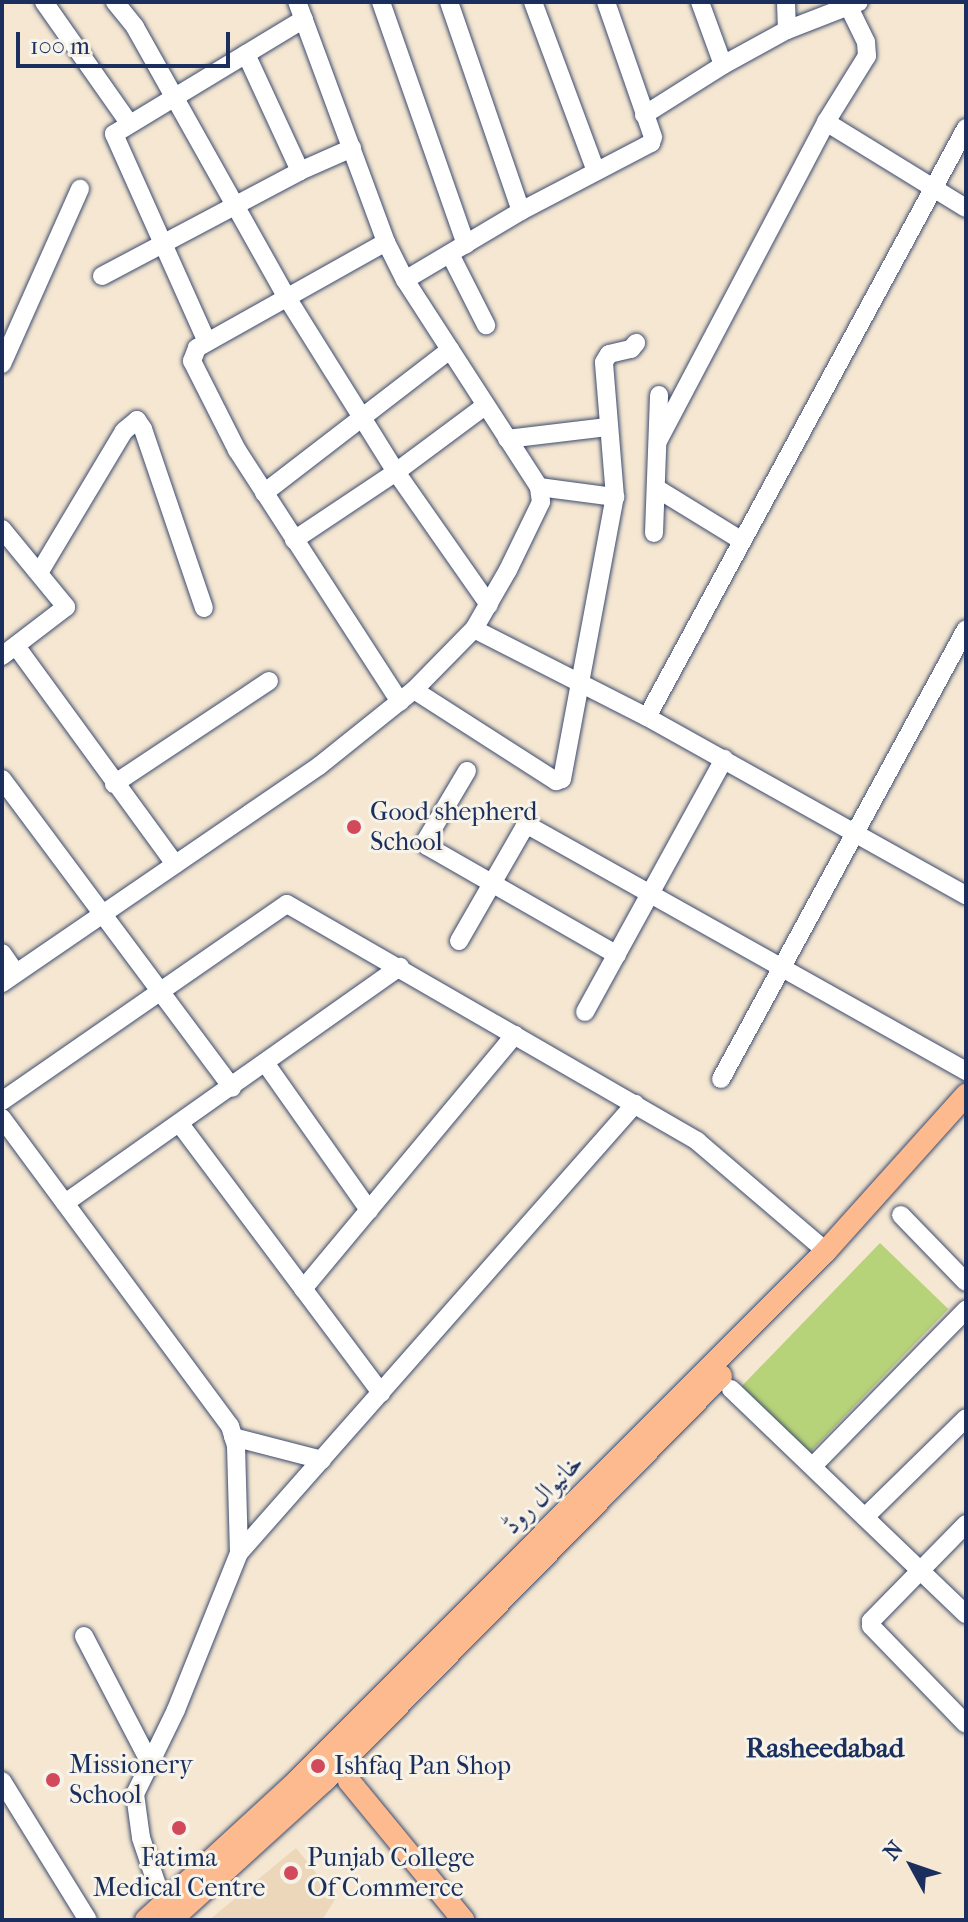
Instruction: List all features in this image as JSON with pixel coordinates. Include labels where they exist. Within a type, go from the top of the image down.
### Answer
[{"type":"main road","name":"خانیوال روڈ","points":[[146,1920],[297,1781],[826,1251],[966,1095]]},
{"type":"main road","name":"خانیوال روڈ","points":[[171,1920],[324,1781],[849,1245],[966,1116]]},
{"type":"main road","points":[[349,1781],[463,1920]]},
{"type":"street","points":[[44,2],[129,123]]},
{"type":"street","points":[[115,2],[135,27],[286,296],[396,472],[489,605]]},
{"type":"street","points":[[381,2],[458,249],[486,325]]},
{"type":"street","points":[[449,2],[521,211]]},
{"type":"street","points":[[533,2],[596,171]]},
{"type":"street","points":[[405,280],[521,211],[651,143],[653,137],[606,2]]},
{"type":"street","points":[[700,2],[723,65]]},
{"type":"street","points":[[786,2],[787,30]]},
{"type":"street","points":[[644,115],[723,65],[787,30],[854,4],[866,42],[867,56],[826,122],[658,441]]},
{"type":"street","points":[[2,953],[9,978],[319,766],[407,696],[474,629],[541,502],[539,487],[405,280],[386,242],[300,10],[246,54],[114,134],[207,342]]},
{"type":"street","points":[[246,54],[300,171]]},
{"type":"street","points":[[826,122],[966,208]]},
{"type":"street","points":[[647,717],[966,128]]},
{"type":"street","points":[[102,276],[300,171],[352,148]]},
{"type":"street","points":[[2,364],[80,189]]},
{"type":"street","points":[[386,242],[207,342],[192,355],[195,368],[237,450],[294,540],[407,696],[558,782],[562,779],[581,685],[615,497],[604,362],[609,354],[631,349],[636,343]]},
{"type":"street","points":[[264,493],[450,350]]},
{"type":"street","points":[[654,533],[659,395]]},
{"type":"street","points":[[294,540],[396,472],[485,406]]},
{"type":"street","points":[[39,573],[124,431],[137,420],[143,429],[204,608]]},
{"type":"street","points":[[507,439],[607,427]]},
{"type":"street","points":[[539,487],[615,497]]},
{"type":"street","points":[[656,488],[742,541]]},
{"type":"street","points":[[5,538],[66,607],[9,651],[175,864]]},
{"type":"street","points":[[474,629],[647,717],[966,895]]},
{"type":"street","points":[[721,1079],[966,629]]},
{"type":"street","points":[[114,784],[269,681]]},
{"type":"street","points":[[585,1012],[724,759]]},
{"type":"street","points":[[467,771],[426,844],[617,955]]},
{"type":"street","points":[[2,779],[232,1088]]},
{"type":"street","points":[[459,941],[528,826],[966,1071]]},
{"type":"street","points":[[2,1101],[287,904],[697,1141],[826,1251]]},
{"type":"street","points":[[65,1203],[400,967]]},
{"type":"street","points":[[303,1289],[515,1035]]},
{"type":"street","points":[[266,1064],[369,1210]]},
{"type":"street","points":[[157,1885],[135,1812],[135,1794],[176,1710],[239,1553],[635,1104]]},
{"type":"street","points":[[2,1118],[230,1426],[238,1467],[239,1553]]},
{"type":"street","points":[[180,1124],[381,1393]]},
{"type":"street","points":[[901,1215],[966,1282]]},
{"type":"street","points":[[813,1466],[966,1310]]},
{"type":"street","points":[[731,1389],[966,1614]]},
{"type":"street","points":[[865,1517],[966,1418]]},
{"type":"street","points":[[233,1437],[322,1460]]},
{"type":"street","points":[[966,1524],[872,1618],[871,1626],[966,1724]]},
{"type":"street","points":[[84,1636],[150,1763]]},
{"type":"street","points":[[2,1781],[88,1920]]},
{"type":"shaded area","name":"Punjab College Of Commerce","points":[[296,1848],[336,1898],[322,1920],[209,1920]]},
{"type":"green space","points":[[880,1243],[948,1309],[807,1455],[739,1389]]},
{"type":"place","name":"Good shepherd School","points":[[354,827]]},
{"type":"place","name":"Ishfaq Pan Shop","points":[[318,1766]]},
{"type":"place","name":"Missionery School","points":[[53,1780]]},
{"type":"place","name":"Fatima Medical Centre","points":[[179,1828]]},
{"type":"place","name":"Punjab College Of Commerce","points":[[291,1873]]},
{"type":"district","name":"Rasheedabad","points":[[825,1748]]}]
